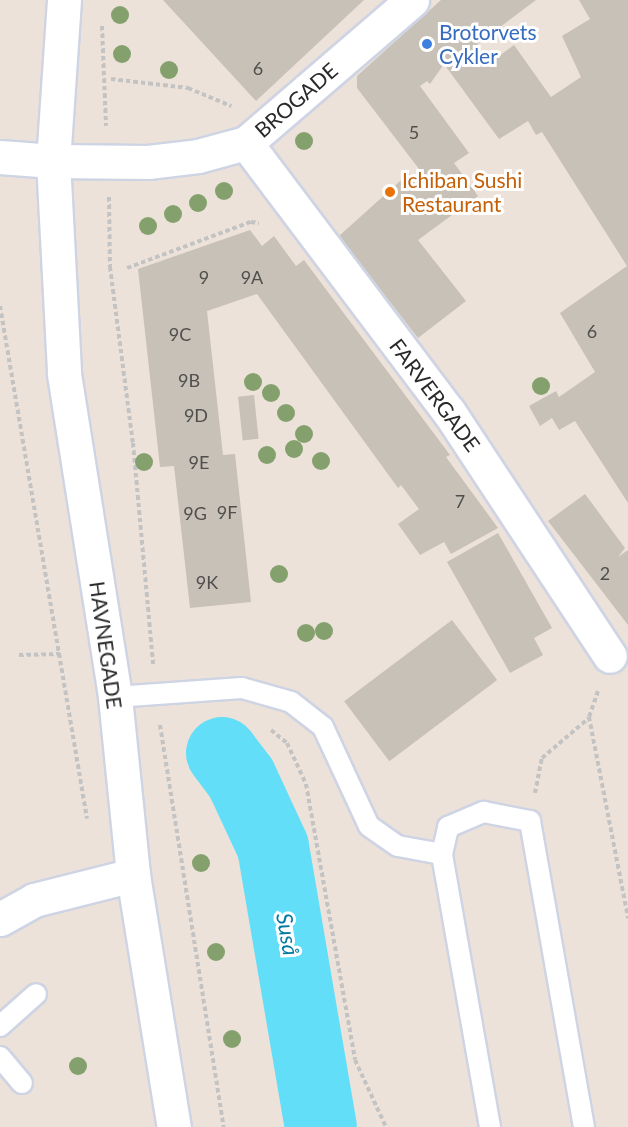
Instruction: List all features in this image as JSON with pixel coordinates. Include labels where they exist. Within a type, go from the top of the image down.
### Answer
[{"type":"street","name":"HAVNEGADE","points":[[64,0],[53,161],[64,374],[115,697],[133,875],[174,1127]]},
{"type":"street","name":"BROGADE","points":[[0,157],[53,161],[158,161],[246,143],[412,0]]},
{"type":"street","name":"FARVERGADE","points":[[246,143],[456,421],[610,656]]},
{"type":"street","points":[[0,919],[34,900],[133,875]]},
{"type":"lane","points":[[115,697],[242,688],[291,702],[323,727],[369,826],[398,846],[442,854]]},
{"type":"lane","points":[[490,1127],[442,854],[448,827],[484,812],[530,821],[584,1127]]},
{"type":"lane","points":[[0,1026],[36,994]]},
{"type":"lane","points":[[0,1057],[22,1083]]},
{"type":"path","points":[[102,22],[110,267],[133,443],[156,694],[224,1127]]},
{"type":"path","points":[[111,79],[188,88],[219,98],[242,113],[246,143]]},
{"type":"path","points":[[127,268],[251,222],[312,232]]},
{"type":"path","points":[[0,306],[88,827]]},
{"type":"path","points":[[19,655],[60,654]]},
{"type":"path","points":[[530,821],[542,758],[589,717],[610,656]]},
{"type":"path","points":[[589,717],[628,918]]},
{"type":"path","points":[[266,726],[287,743],[306,784],[355,1060],[386,1127]]},
{"type":"building","points":[[163,0],[364,0],[256,101]]},
{"type":"building","points":[[441,0],[536,0],[475,46],[488,64],[514,45],[551,97],[581,77],[562,36],[590,19],[579,0],[628,0],[628,503],[575,421],[559,430],[552,418],[540,426],[529,406],[556,391],[559,397],[595,372],[560,313],[627,266],[542,132],[536,135],[528,121],[499,139],[444,64],[430,84],[427,81],[420,86],[469,153],[454,163],[478,196],[418,240],[466,301],[418,338],[339,236],[409,173],[422,188],[429,182],[357,88],[357,76]]},
{"type":"building","points":[[250,230],[262,246],[274,236],[296,266],[304,260],[450,455],[446,457],[498,528],[451,554],[444,542],[420,555],[398,524],[419,509],[401,485],[398,488],[257,294],[207,311],[223,455],[235,454],[251,602],[190,608],[174,466],[160,467],[138,269]]},
{"type":"building","points":[[254,395],[259,439],[243,440],[238,397]]},
{"type":"building","points":[[585,494],[625,548],[618,557],[628,550],[628,625],[548,521]]},
{"type":"building","points":[[498,533],[552,628],[534,638],[543,655],[510,673],[447,562]]},
{"type":"building","points":[[452,620],[497,680],[389,761],[344,701]]},
{"type":"waterway","name":"Suså","points":[[222,753],[241,778],[273,847],[321,1127]]},
{"type":"place","name":"Brotorvets Cykler","points":[[427,44]]},
{"type":"place","name":"Ichiban Sushi Restaurant","points":[[390,192]]}]
